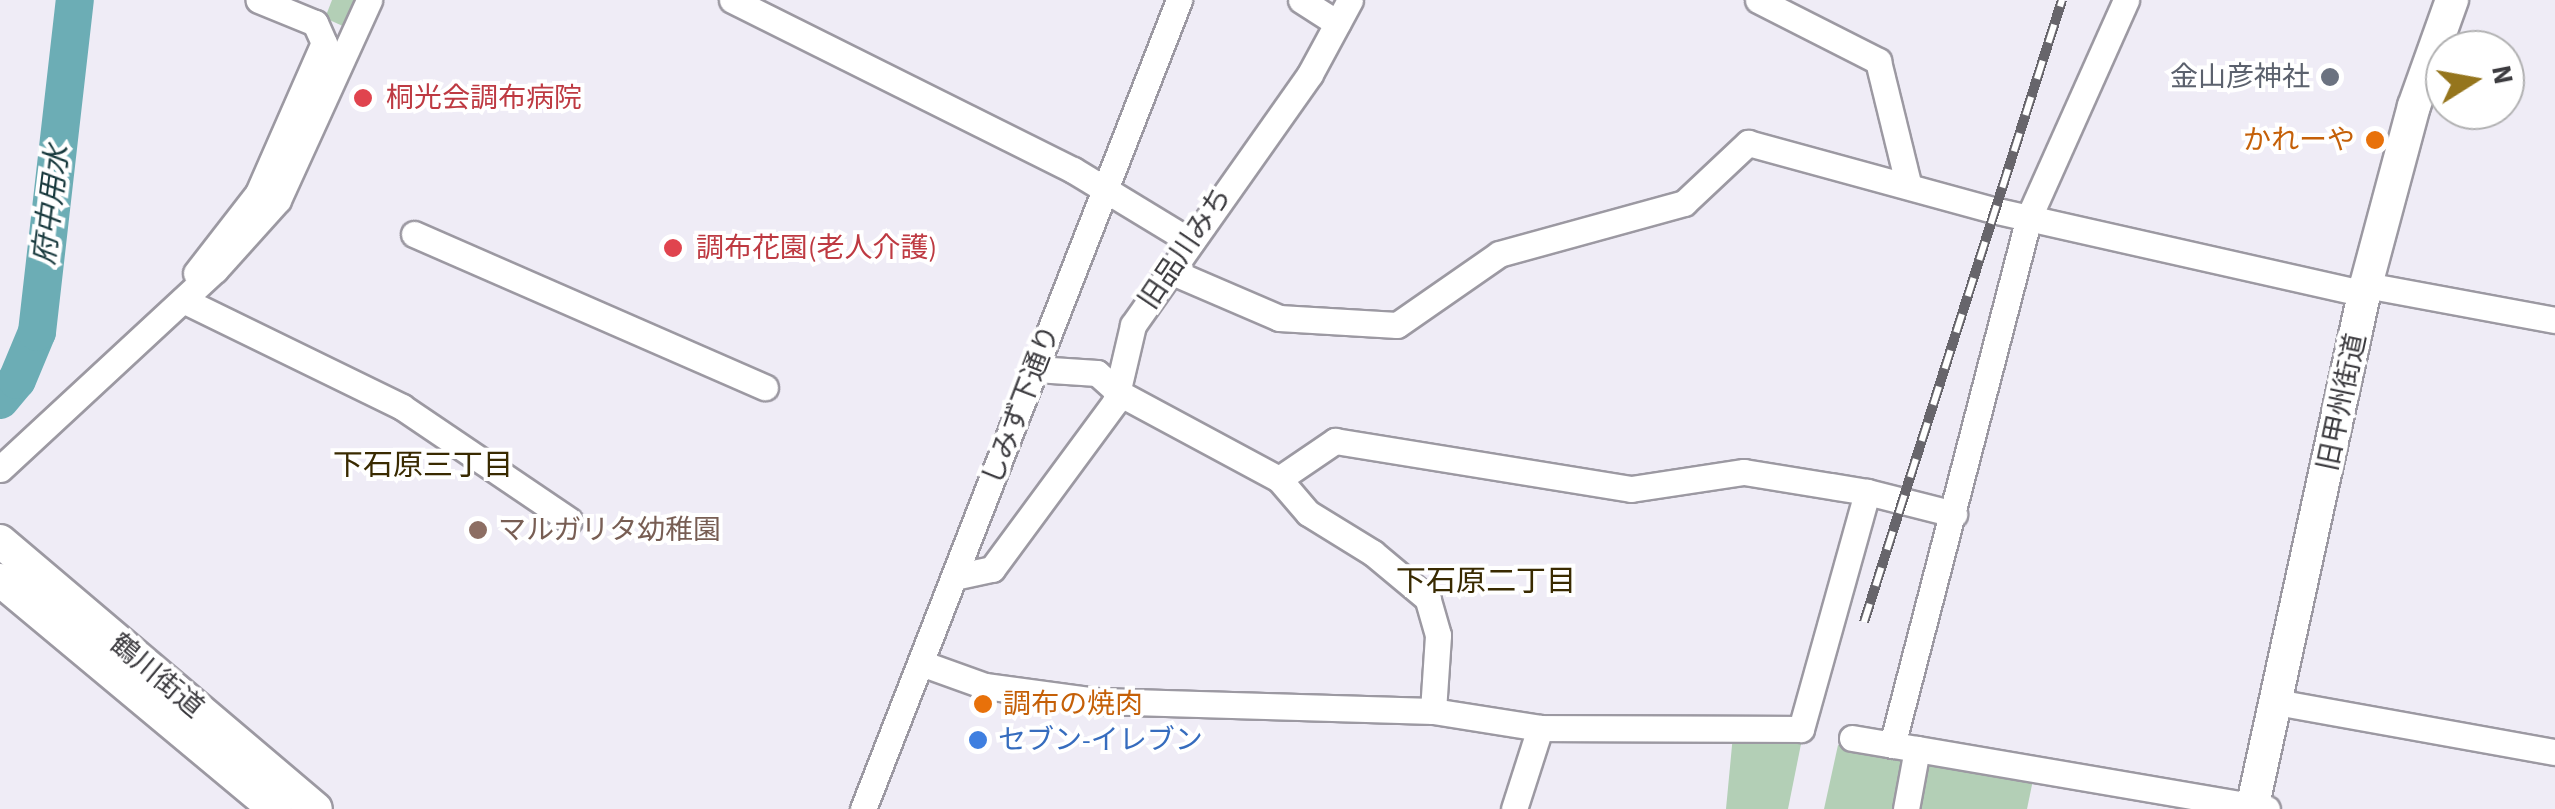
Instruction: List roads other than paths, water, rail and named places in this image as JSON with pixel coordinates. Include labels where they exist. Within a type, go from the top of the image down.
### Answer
[{"type":"main road","name":"旧甲州街道","points":[[2257,808],[2365,289],[2414,106],[2452,0]]},
{"type":"main road","name":"鶴川街道","points":[[0,541],[316,809]]},
{"type":"main road","name":"鶴川街道","points":[[0,580],[275,809]]},
{"type":"street","points":[[183,300],[204,257],[258,193],[324,42],[314,24],[259,0]]},
{"type":"street","points":[[0,469],[183,300],[278,200],[369,0]]},
{"type":"street","points":[[732,0],[852,55],[1105,188],[1190,241]]},
{"type":"street","name":"しみず下通り","points":[[863,809],[1179,0]]},
{"type":"street","points":[[1301,0],[1337,23]]},
{"type":"street","name":"旧品川みち","points":[[954,577],[992,569],[1119,394],[1133,325],[1310,74],[1350,0]]},
{"type":"street","points":[[1758,0],[1878,61],[1908,183]]},
{"type":"street","points":[[1906,809],[1905,748],[1954,514],[2029,217],[2126,0]]},
{"type":"street","points":[[1170,272],[1279,318],[1397,326],[1420,316],[1458,277],[1488,259],[1684,203],[1748,143],[2029,217],[2365,289],[2555,320]]},
{"type":"street","points":[[414,234],[765,388]]},
{"type":"street","points":[[183,300],[402,407],[569,520]]},
{"type":"street","points":[[1036,369],[1097,372],[1119,394],[1279,479],[1308,513],[1373,553],[1428,599],[1438,635],[1433,711]]},
{"type":"street","points":[[1279,479],[1335,441],[1570,484],[1630,489],[1744,472],[1867,492],[1954,514]]},
{"type":"street","points":[[921,663],[984,686],[1098,701],[1433,711],[1540,728],[1801,730],[1867,492]]},
{"type":"street","points":[[2276,702],[2555,752]]},
{"type":"street","points":[[1514,809],[1540,728]]},
{"type":"street","points":[[1852,738],[2257,808]]},
{"type":"waterway","name":"府中用水","points":[[0,400],[17,380],[37,332],[75,0]]},
{"type":"railway","points":[[1864,622],[2062,0]]},
{"type":"place","name":"金山彦神社","points":[[2330,77]]},
{"type":"place","name":"桐光会調布病院","points":[[363,98]]},
{"type":"place","name":"かれーや","points":[[2375,140]]},
{"type":"place","name":"調布花園(老人介護)","points":[[673,248]]},
{"type":"place","name":"マルガリタ幼稚園","points":[[478,530]]},
{"type":"place","name":"調布の焼肉","points":[[983,704]]},
{"type":"place","name":"セブン-イレブン","points":[[978,740]]},
{"type":"district","name":"下石原三丁目","points":[[423,466]]},
{"type":"district","name":"下石原二丁目","points":[[1486,582]]}]
